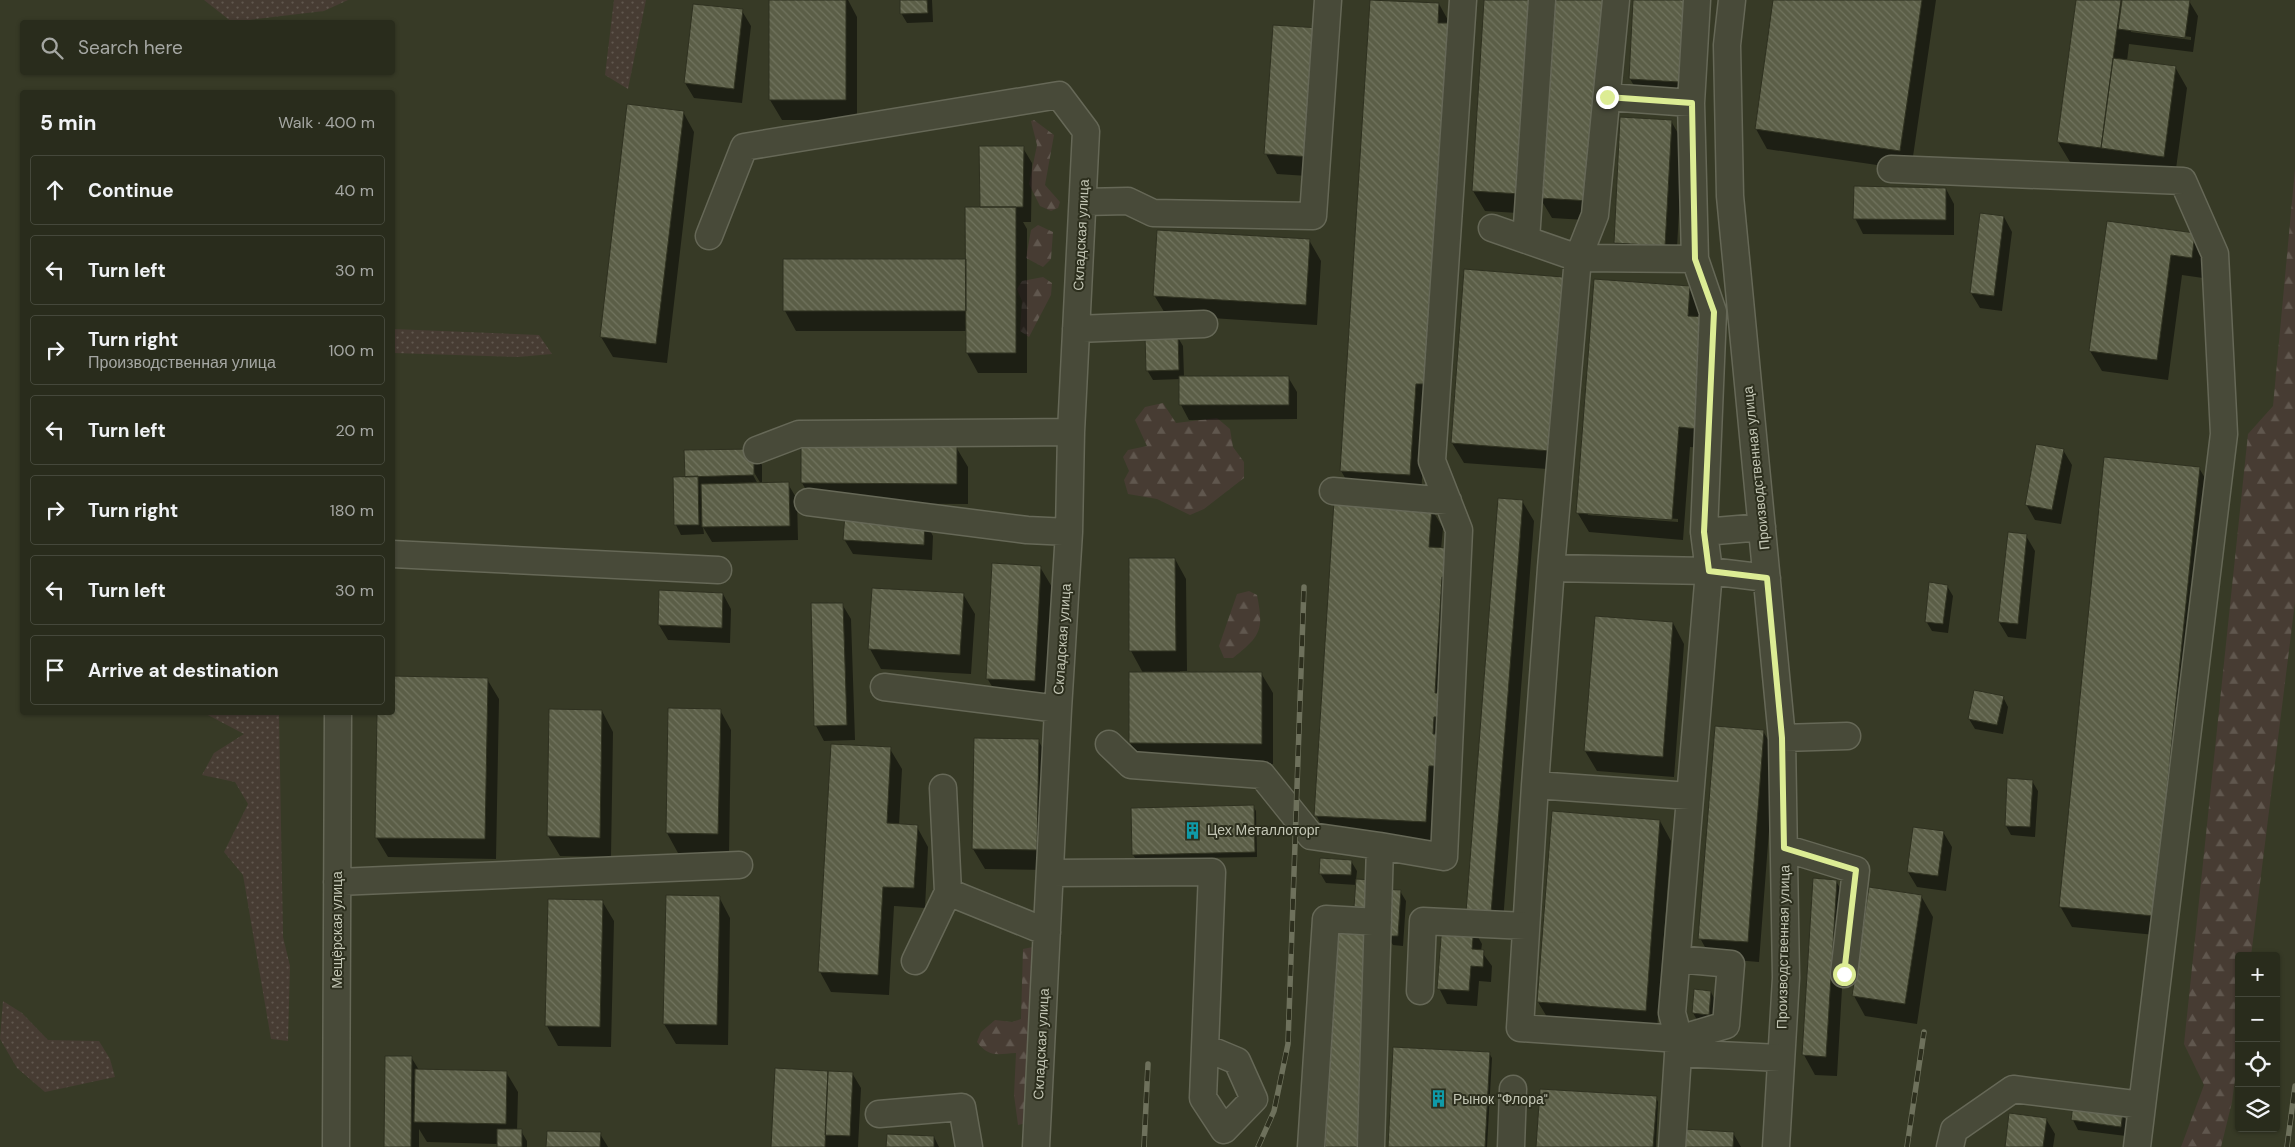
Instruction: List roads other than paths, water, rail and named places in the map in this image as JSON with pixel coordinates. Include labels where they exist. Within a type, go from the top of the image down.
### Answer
[{"type":"street","points":[[1082,202],[1128,201],[1152,214],[1313,216],[1328,0]]},
{"type":"street","points":[[1109,744],[1131,765],[1262,775],[1311,836],[1444,857],[1459,530],[1432,461],[1463,0]]},
{"type":"street","points":[[1526,240],[1542,0]]},
{"type":"street","points":[[1616,0],[1595,215],[1578,258],[1551,568],[1520,1028],[1781,1058]]},
{"type":"street","points":[[1672,1147],[1678,1046],[1672,1013],[1709,571],[1704,532],[1714,312],[1695,259],[1692,103],[1697,0]]},
{"type":"street","name":"Производственная улица","points":[[1732,0],[1727,45],[1730,196],[1782,738],[1786,978],[1776,1147]]},
{"type":"street","name":"Складская улица","points":[[709,236],[744,147],[1059,95],[1086,131],[1071,432],[1069,532],[1058,709],[1036,1147]]},
{"type":"street","points":[[1607,97],[1692,103]]},
{"type":"street","points":[[1891,169],[2183,181],[2215,254],[2224,434],[2167,914],[2137,1147]]},
{"type":"street","points":[[1492,228],[1578,258],[1695,259]]},
{"type":"street","points":[[1076,329],[1204,324]]},
{"type":"street","points":[[757,450],[799,434],[1071,432]]},
{"type":"street","points":[[1333,491],[1448,501]]},
{"type":"street","points":[[808,502],[1028,530],[1069,532]]},
{"type":"street","points":[[1704,532],[1762,527]]},
{"type":"street","points":[[395,554],[718,570]]},
{"type":"street","points":[[1551,568],[1709,571],[1767,578]]},
{"type":"street","points":[[884,687],[1058,709]]},
{"type":"street","name":"Мещёрская улица","points":[[336,1147],[338,715]]},
{"type":"street","points":[[1782,738],[1847,736]]},
{"type":"street","points":[[1535,785],[1690,796]]},
{"type":"street","points":[[915,961],[948,892],[943,788]]},
{"type":"street","points":[[1371,1147],[1380,846]]},
{"type":"street","points":[[1784,848],[1856,870],[1844,974]]},
{"type":"street","points":[[337,882],[739,864]]},
{"type":"street","points":[[1050,873],[1212,872],[1206,1048]]},
{"type":"street","points":[[948,892],[1047,932]]},
{"type":"street","points":[[1311,1147],[1326,919],[1378,922]]},
{"type":"street","points":[[1420,991],[1423,921],[1526,926]]},
{"type":"street","points":[[1677,959],[1731,964],[1726,1025],[1678,1046]]},
{"type":"street","points":[[1511,1147],[1513,1089]]},
{"type":"street","points":[[1950,1147],[1954,1130],[2013,1089],[2142,1105]]},
{"type":"street","points":[[879,1114],[962,1107],[969,1147]]},
{"type":"railway","points":[[1258,1147],[1274,1111],[1288,1044],[1304,587]]},
{"type":"railway","points":[[1907,1147],[1924,1032]]},
{"type":"railway","points":[[1144,1147],[1148,1064]]},
{"type":"railway","points":[[2287,1147],[2295,1086]]},
{"type":"place","name":"Цех Металлоторг","points":[[1193,830]]},
{"type":"place","name":"Рынок \"Флора\"","points":[[1439,1099]]}]
